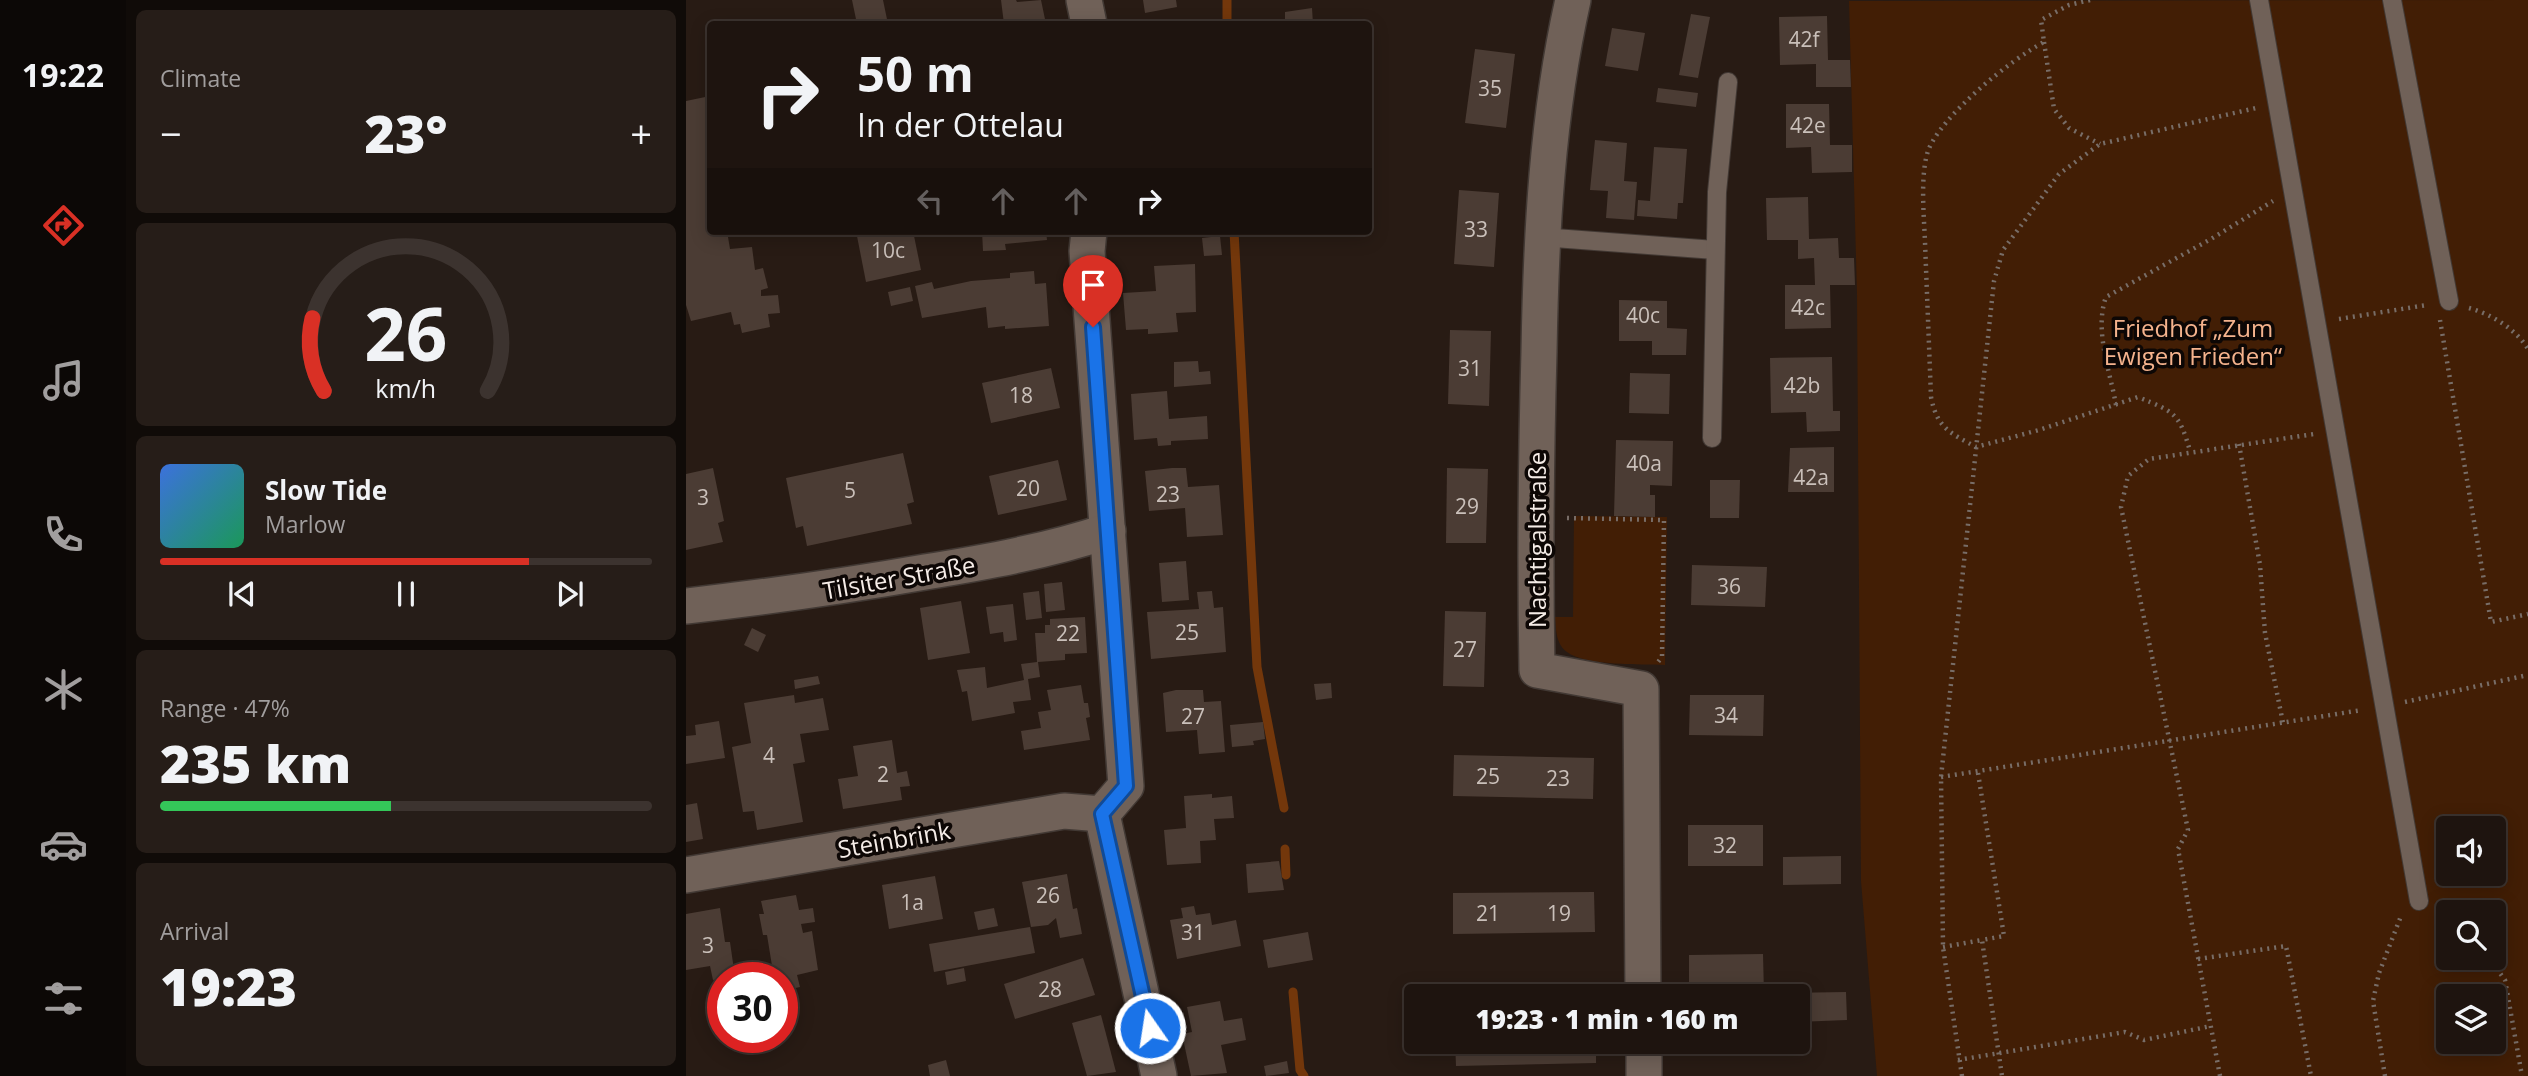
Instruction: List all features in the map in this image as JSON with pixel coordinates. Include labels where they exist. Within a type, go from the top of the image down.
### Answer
[{"type":"street","points":[[1084,0],[1088,21]]},
{"type":"street","name":"Nachtigalstraße","points":[[1573,0],[1563,48],[1541,237],[1534,517],[1536,670],[1641,689]]},
{"type":"street","points":[[1089,235],[1087,251],[1126,786],[1102,814],[1159,1076]]},
{"type":"street","name":"Tilsiter Straße","points":[[686,606],[804,593],[1012,558],[1064,546],[1108,531]]},
{"type":"street","points":[[1641,689],[1643,984]]},
{"type":"street","name":"Steinbrink","points":[[686,875],[1064,811],[1102,814]]},
{"type":"street","points":[[1644,1054],[1644,1076]]},
{"type":"lane","points":[[2259,0],[2419,901]]},
{"type":"lane","points":[[2392,0],[2449,301]]},
{"type":"lane","points":[[1713,438],[1717,192],[1728,82]]},
{"type":"lane","points":[[1541,237],[1715,250]]},
{"type":"path","points":[[2090,0],[2069,5],[2041,20],[2054,109],[2069,128],[2100,144]]},
{"type":"path","points":[[2044,42],[1981,88],[1939,130],[1928,153],[1924,201],[1931,397],[1935,418],[1952,434],[1976,447],[2039,430],[2138,397],[2170,411],[2182,424],[2190,451]]},
{"type":"path","points":[[1962,1076],[1943,947],[1941,777],[1994,281],[2003,250],[2059,174],[2100,144],[2276,104]]},
{"type":"path","points":[[2116,405],[2102,335],[2101,311],[2106,297],[2293,192]]},
{"type":"path","points":[[2449,301],[2440,316],[2491,622],[2528,614]]},
{"type":"path","points":[[2317,322],[2449,301],[2488,314],[2523,340],[2528,349]]},
{"type":"path","points":[[2220,1076],[2178,849],[2189,830],[2121,507],[2128,476],[2149,459],[2314,434],[2336,428]]},
{"type":"path","points":[[2239,444],[2260,565],[2265,633],[2283,723]]},
{"type":"path","points":[[1534,517],[1664,520],[1662,657],[1641,689]]},
{"type":"path","points":[[1941,777],[2169,743],[2385,706],[2528,675]]},
{"type":"path","points":[[1943,947],[2004,936],[1978,773]]},
{"type":"path","points":[[2385,1076],[2373,1001],[2379,973],[2398,918],[2419,901],[2436,911]]},
{"type":"path","points":[[1982,940],[2002,1076]]},
{"type":"path","points":[[2198,959],[2286,946],[2311,1076]]},
{"type":"path","points":[[2498,970],[2505,980],[2522,1076]]},
{"type":"path","points":[[1958,1060],[2125,1032],[2144,1040],[2211,1026]]},
{"type":"green space","name":"Friedhof „Zum Ewigen Frieden“","points":[[2528,0],[2528,1076],[1877,1076],[1861,881],[1857,294],[1849,1]]},
{"type":"green space","points":[[1574,516],[1667,517],[1665,665],[1587,660],[1575,657],[1561,645],[1555,617],[1573,617]]},
{"type":"building","points":[[852,0],[883,0],[887,21],[856,21]]},
{"type":"building","points":[[1001,0],[1041,0],[1045,21],[1004,21]]},
{"type":"building","points":[[1143,0],[1176,0],[1177,7],[1145,13]]},
{"type":"building","points":[[1312,8],[1313,21],[1285,21],[1285,12]]},
{"type":"building","points":[[1691,14],[1710,17],[1698,78],[1679,75]]},
{"type":"building","points":[[1827,16],[1828,60],[1850,60],[1851,87],[1816,87],[1816,64],[1780,65],[1779,17]]},
{"type":"building","points":[[1612,28],[1645,33],[1638,71],[1605,66]]},
{"type":"building","points":[[1475,49],[1515,54],[1506,128],[1465,123]]},
{"type":"building","points":[[1658,88],[1698,93],[1696,107],[1656,102]]},
{"type":"building","points":[[707,97],[707,235],[728,235],[730,249],[752,247],[755,270],[763,268],[768,288],[761,290],[761,296],[778,295],[780,313],[768,314],[770,327],[742,333],[740,324],[734,325],[731,312],[691,321],[686,305],[686,101]]},
{"type":"building","points":[[1786,104],[1829,104],[1830,145],[1852,145],[1852,172],[1812,173],[1811,147],[1786,148]]},
{"type":"building","points":[[1595,140],[1627,143],[1624,181],[1637,182],[1634,220],[1606,218],[1608,191],[1590,190]]},
{"type":"building","points":[[1654,147],[1687,149],[1683,203],[1678,203],[1677,219],[1637,216],[1638,200],[1650,201]]},
{"type":"building","points":[[1459,190],[1499,193],[1494,267],[1454,264]]},
{"type":"building","points":[[1808,197],[1809,239],[1838,238],[1839,258],[1854,258],[1855,285],[1830,285],[1831,328],[1785,329],[1785,285],[1815,285],[1814,258],[1798,259],[1798,240],[1767,240],[1766,198]]},
{"type":"building","points":[[857,235],[914,235],[921,270],[866,282]]},
{"type":"building","points":[[982,235],[1046,235],[1047,240],[1005,244],[1006,250],[983,251]]},
{"type":"building","points":[[1220,236],[1222,255],[1204,256],[1202,238]]},
{"type":"building","points":[[1195,264],[1196,312],[1176,313],[1178,332],[1148,334],[1148,329],[1126,330],[1123,293],[1156,291],[1154,266]]},
{"type":"building","points":[[1034,271],[1035,284],[1046,283],[1049,326],[988,328],[986,307],[922,318],[915,286],[932,282],[934,289],[971,281],[1010,278],[1010,273]]},
{"type":"building","points":[[910,287],[913,301],[891,306],[888,292]]},
{"type":"building","points":[[1619,300],[1667,301],[1667,328],[1687,329],[1686,355],[1652,355],[1652,341],[1619,341]]},
{"type":"building","points":[[1450,330],[1491,331],[1489,406],[1448,404]]},
{"type":"building","points":[[1832,357],[1833,411],[1840,411],[1840,431],[1807,432],[1806,412],[1771,413],[1770,358]]},
{"type":"building","points":[[1198,361],[1199,372],[1210,371],[1211,384],[1174,387],[1174,362]]},
{"type":"building","points":[[1051,368],[1060,408],[991,423],[982,383]]},
{"type":"building","points":[[1630,373],[1670,374],[1669,414],[1629,413]]},
{"type":"building","points":[[1167,391],[1169,419],[1207,416],[1208,439],[1171,441],[1171,445],[1158,446],[1157,438],[1134,440],[1131,394]]},
{"type":"building","points":[[1616,440],[1673,441],[1672,486],[1650,485],[1650,495],[1655,495],[1655,517],[1614,516]]},
{"type":"building","points":[[1834,447],[1834,492],[1788,492],[1790,448]]},
{"type":"building","points":[[903,453],[914,502],[907,504],[912,524],[807,546],[803,526],[796,528],[786,478]]},
{"type":"building","points":[[1058,460],[1067,500],[998,515],[989,476]]},
{"type":"building","points":[[713,468],[724,521],[718,523],[723,542],[686,550],[686,474]]},
{"type":"building","points":[[1186,468],[1188,487],[1219,485],[1223,535],[1187,537],[1185,508],[1149,511],[1145,471]]},
{"type":"building","points":[[1447,468],[1488,469],[1486,543],[1446,543]]},
{"type":"building","points":[[1710,480],[1740,480],[1739,518],[1710,518]]},
{"type":"building","points":[[1186,561],[1189,600],[1162,602],[1159,563]]},
{"type":"building","points":[[1692,565],[1767,567],[1765,607],[1691,605]]},
{"type":"building","points":[[1062,582],[1065,610],[1046,612],[1044,584]]},
{"type":"building","points":[[1039,591],[1042,618],[1026,620],[1023,593]]},
{"type":"building","points":[[1212,591],[1214,608],[1223,607],[1226,652],[1151,659],[1147,612],[1199,609],[1197,592]]},
{"type":"building","points":[[961,601],[970,653],[928,660],[920,608]]},
{"type":"building","points":[[1013,604],[1017,640],[1004,642],[1003,632],[990,634],[986,607]]},
{"type":"building","points":[[1445,611],[1486,612],[1484,687],[1443,686]]},
{"type":"building","points":[[1085,617],[1087,653],[1065,654],[1065,660],[1038,662],[1040,677],[1028,679],[1031,700],[1013,702],[1015,713],[972,721],[967,691],[962,692],[957,670],[985,667],[987,688],[1024,680],[1021,664],[1037,662],[1035,633],[1045,633],[1045,625],[1050,625],[1050,619]]},
{"type":"building","points":[[752,628],[766,635],[758,652],[744,645]]},
{"type":"building","points":[[818,676],[820,684],[795,689],[794,680]]},
{"type":"building","points":[[1331,683],[1332,698],[1316,700],[1314,684]]},
{"type":"building","points":[[1081,685],[1084,703],[1088,703],[1090,717],[1086,718],[1090,740],[1024,750],[1021,731],[1041,728],[1038,712],[1051,710],[1047,690]]},
{"type":"building","points":[[1203,690],[1204,702],[1221,701],[1225,752],[1199,754],[1197,730],[1166,732],[1163,693]]},
{"type":"building","points":[[794,695],[795,703],[823,698],[829,730],[800,734],[805,762],[793,764],[803,822],[757,830],[754,811],[743,812],[732,747],[751,743],[744,703]]},
{"type":"building","points":[[1690,695],[1764,695],[1763,736],[1689,735]]},
{"type":"building","points":[[719,721],[725,758],[686,764],[686,736],[696,735],[695,725]]},
{"type":"building","points":[[1263,722],[1265,739],[1253,741],[1254,745],[1232,747],[1230,725]]},
{"type":"building","points":[[892,740],[897,773],[907,771],[910,786],[900,787],[902,800],[843,809],[838,779],[858,776],[853,746]]},
{"type":"building","points":[[1454,755],[1594,758],[1593,799],[1453,796]]},
{"type":"building","points":[[1212,794],[1212,798],[1232,796],[1234,818],[1214,819],[1216,840],[1200,841],[1201,863],[1167,865],[1164,830],[1186,828],[1184,796]]},
{"type":"building","points":[[697,803],[703,839],[686,842],[686,805]]},
{"type":"building","points":[[1688,825],[1763,825],[1763,866],[1688,866]]},
{"type":"building","points":[[1841,856],[1841,884],[1783,885],[1783,857]]},
{"type":"building","points":[[1279,861],[1284,890],[1248,893],[1246,864]]},
{"type":"building","points":[[1067,874],[1073,909],[1077,908],[1082,934],[1060,938],[1056,918],[1048,925],[1031,927],[1022,882]]},
{"type":"building","points":[[935,876],[943,919],[889,929],[882,885]]},
{"type":"building","points":[[1594,892],[1595,932],[1453,934],[1453,893]]},
{"type":"building","points":[[796,895],[799,910],[813,908],[815,922],[801,924],[803,933],[812,931],[818,970],[798,975],[798,962],[771,962],[767,935],[763,935],[759,914],[764,914],[761,901]]},
{"type":"building","points":[[1194,906],[1196,915],[1210,913],[1212,925],[1236,920],[1241,946],[1177,959],[1170,920],[1183,918],[1181,908]]},
{"type":"building","points":[[720,908],[725,942],[730,942],[733,962],[707,962],[707,966],[686,970],[686,914]]},
{"type":"building","points":[[994,908],[998,926],[978,930],[974,912]]},
{"type":"building","points":[[1030,927],[1035,953],[934,972],[929,944]]},
{"type":"building","points":[[1308,932],[1313,960],[1268,968],[1263,940]]},
{"type":"building","points":[[1763,954],[1764,984],[1689,984],[1689,955]]},
{"type":"building","points":[[1083,958],[1095,995],[1015,1019],[1004,984]]},
{"type":"building","points":[[964,968],[966,981],[947,985],[945,972]]},
{"type":"building","points":[[1846,992],[1847,1020],[1810,1021],[1810,993]]},
{"type":"building","points":[[1220,1001],[1224,1021],[1242,1018],[1246,1040],[1221,1045],[1227,1073],[1191,1076],[1182,1034],[1192,1032],[1187,1007]]},
{"type":"building","points":[[1101,1015],[1116,1072],[1087,1076],[1072,1023]]},
{"type":"building","points":[[1456,1054],[1596,1054],[1596,1063],[1456,1066]]},
{"type":"building","points":[[946,1060],[950,1076],[930,1076],[928,1065]]},
{"type":"building","points":[[1287,1061],[1289,1073],[1266,1076],[1264,1066]]},
{"type":"waterway","points":[[1227,0],[1227,21]]},
{"type":"waterway","points":[[1234,235],[1257,667],[1284,808]]},
{"type":"waterway","points":[[1285,849],[1286,875]]},
{"type":"waterway","points":[[1293,992],[1300,1070],[1304,1076]]},
{"type":"route","points":[[1093,327],[1126,786],[1102,814],[1150,1028]]}]
